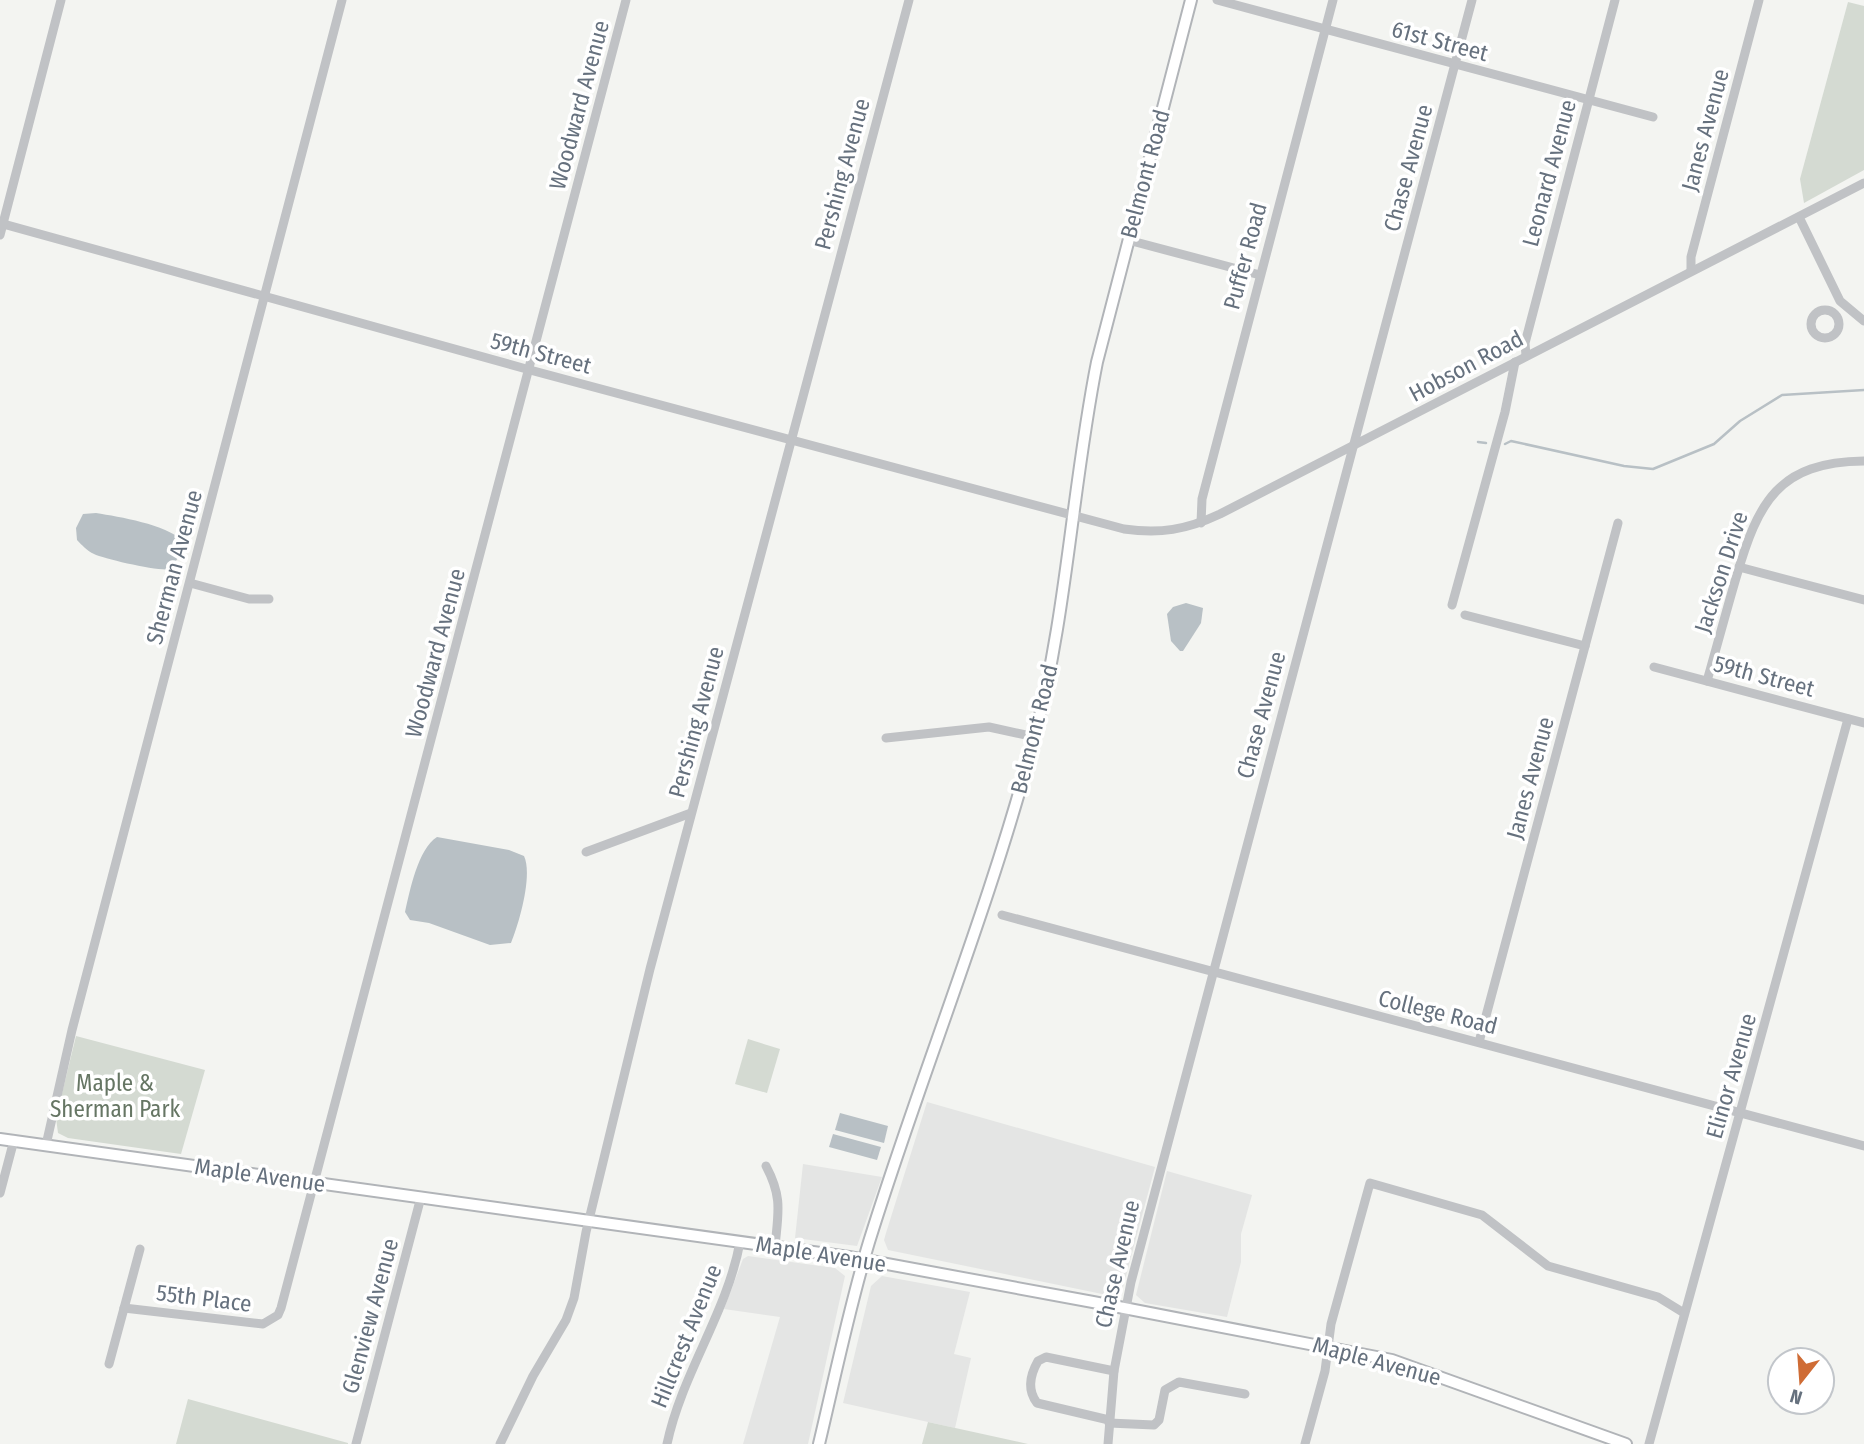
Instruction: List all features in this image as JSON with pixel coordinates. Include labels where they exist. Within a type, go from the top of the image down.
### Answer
[{"type":"main road","name":"Belmont Road","points":[[819,1444],[864,1260],[1012,817],[1035,737],[1055,645],[1089,401],[1191,0]]},
{"type":"main road","name":"Maple Avenue","points":[[0,1139],[864,1260],[1328,1346],[1417,1368],[1626,1444]]},
{"type":"street","points":[[0,235],[61,0]]},
{"type":"street","name":"Sherman Avenue","points":[[46,1145],[76,1017],[342,0]]},
{"type":"street","name":"Woodward Avenue","points":[[278,1315],[626,0]]},
{"type":"street","name":"Pershing Avenue","points":[[500,1444],[533,1376],[570,1310],[589,1221],[691,813],[909,0]]},
{"type":"street","name":"61st Street","points":[[1217,0],[1653,117]]},
{"type":"street","name":"Puffer Road","points":[[1201,523],[1202,499],[1333,0]]},
{"type":"street","name":"Chase Avenue","points":[[1108,1444],[1114,1371],[1125,1308],[1472,0]]},
{"type":"street","name":"Leonard Avenue","points":[[1526,356],[1525,343],[1615,0]]},
{"type":"street","name":"Janes Avenue","points":[[1691,271],[1691,257],[1759,0]]},
{"type":"street","name":"Hobson Road","points":[[1074,515],[1156,533],[1201,523],[1864,183]]},
{"type":"street","points":[[1799,217],[1846,309],[1864,321]]},
{"type":"street","name":"59th Street","points":[[1,223],[530,370],[1074,515]]},
{"type":"street","points":[[1128,240],[1259,275]]},
{"type":"street","points":[[1836,316],[1846,309]]},
{"type":"street","points":[[1452,605],[1516,362]]},
{"type":"street","name":"Jackson Drive","points":[[1707,681],[1739,567],[1760,510],[1785,481],[1825,463],[1864,461]]},
{"type":"street","name":"Janes Avenue","points":[[1479,1042],[1618,523]]},
{"type":"street","points":[[1739,567],[1864,600]]},
{"type":"street","points":[[190,583],[249,599],[269,599]]},
{"type":"street","points":[[1465,615],[1585,646]]},
{"type":"street","name":"59th Street","points":[[1654,667],[1864,723]]},
{"type":"street","name":"Elinor Avenue","points":[[1649,1444],[1848,719]]},
{"type":"street","points":[[886,738],[989,727],[1035,737]]},
{"type":"street","points":[[586,852],[691,813]]},
{"type":"street","name":"College Road","points":[[1002,915],[1864,1146]]},
{"type":"street","points":[[0,1193],[14,1140]]},
{"type":"street","points":[[766,1166],[775,1183],[780,1205],[775,1247]]},
{"type":"street","points":[[1305,1444],[1331,1324],[1370,1183],[1467,1209],[1491,1220],[1530,1255],[1548,1266],[1658,1297],[1684,1313]]},
{"type":"street","name":"Glenview Avenue","points":[[356,1444],[421,1197]]},
{"type":"street","name":"Hillcrest Avenue","points":[[667,1444],[687,1378],[731,1277],[740,1242]]},
{"type":"street","points":[[109,1364],[140,1249]]},
{"type":"street","name":"55th Place","points":[[124,1308],[240,1324],[263,1324],[278,1315]]},
{"type":"street","points":[[1114,1371],[1046,1357],[1038,1361],[1030,1389],[1037,1403],[1109,1421],[1154,1425],[1160,1415],[1164,1394],[1172,1384],[1245,1394]]},
{"type":"shaded area","points":[[96,513],[142,522],[175,535],[183,541],[178,558],[170,569],[165,569],[120,562],[91,553],[77,540],[76,528],[83,514]]},
{"type":"shaded area","points":[[1186,603],[1203,608],[1201,623],[1183,651],[1180,651],[1171,641],[1167,614],[1173,607]]},
{"type":"shaded area","points":[[437,837],[509,850],[524,856],[526,887],[511,943],[490,945],[429,923],[410,920],[405,912],[416,871],[425,851]]},
{"type":"shaded area","points":[[927,1102],[1155,1167],[1122,1291],[1107,1295],[888,1250],[884,1240]]},
{"type":"shaded area","points":[[840,1113],[888,1126],[884,1143],[835,1130]]},
{"type":"shaded area","points":[[833,1134],[881,1147],[877,1160],[829,1147]]},
{"type":"shaded area","points":[[803,1164],[882,1177],[857,1246],[795,1238]]},
{"type":"shaded area","points":[[1167,1171],[1252,1195],[1241,1234],[1241,1262],[1227,1317],[1145,1303],[1136,1295]]},
{"type":"shaded area","points":[[748,1256],[835,1268],[845,1276],[808,1444],[743,1444],[780,1317],[724,1309],[743,1259]]},
{"type":"shaded area","points":[[882,1276],[970,1292],[954,1354],[971,1358],[955,1428],[843,1403],[871,1286]]},
{"type":"green space","points":[[1848,2],[1864,6],[1864,170],[1804,203],[1800,179]]},
{"type":"green space","name":"Maple & Sherman Park","points":[[76,1036],[205,1070],[181,1154],[68,1138],[58,1133],[56,1118]]},
{"type":"green space","points":[[748,1039],[780,1049],[767,1093],[735,1084]]},
{"type":"green space","points":[[188,1399],[348,1443],[348,1444],[176,1444]]},
{"type":"green space","points":[[928,1422],[1028,1444],[922,1444]]},
{"type":"waterway","points":[[1505,444],[1511,441],[1624,466],[1653,469],[1714,444],[1740,421],[1782,395],[1864,390]]},
{"type":"waterway","points":[[1478,442],[1486,443]]}]
